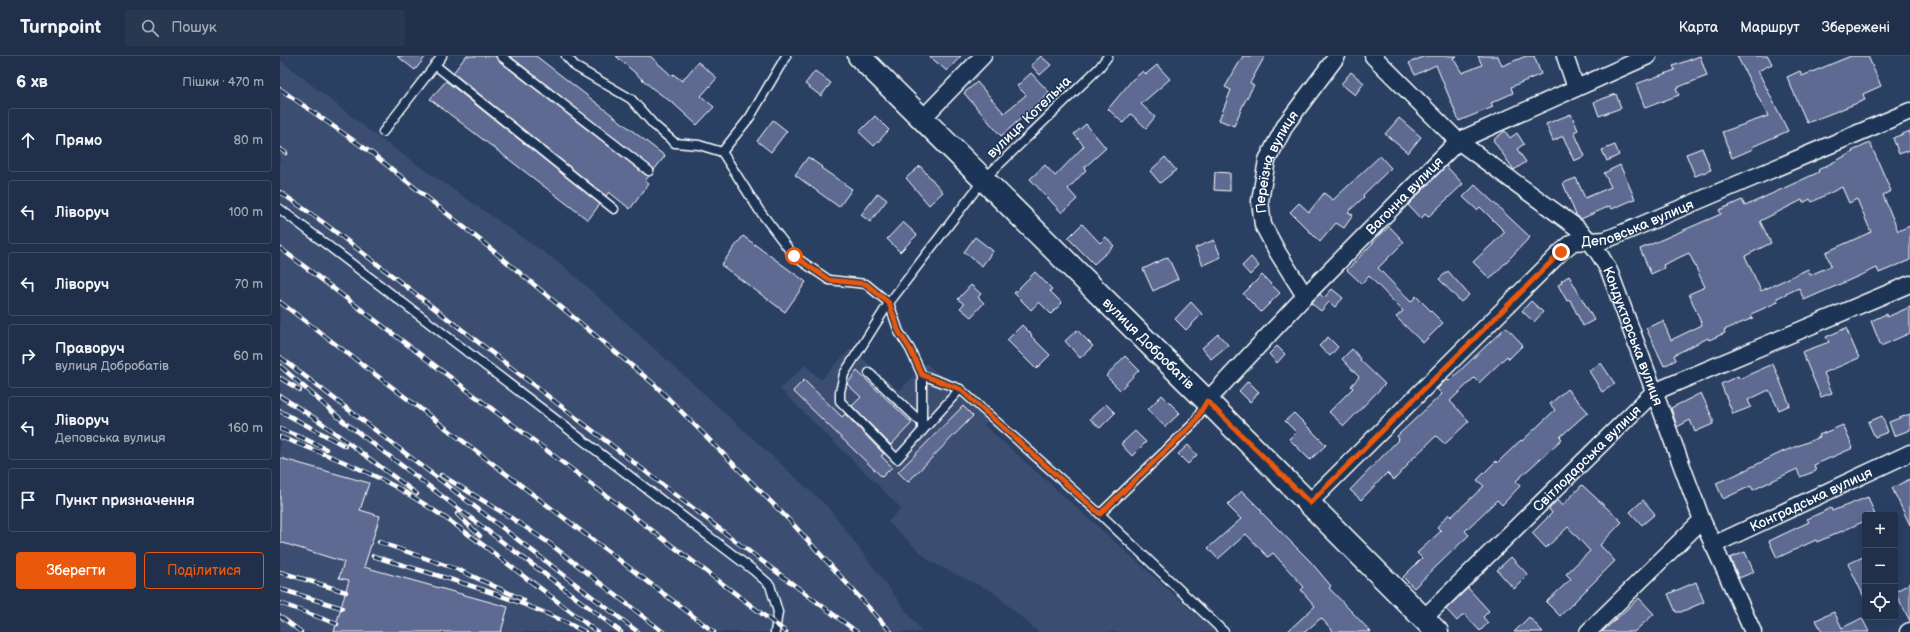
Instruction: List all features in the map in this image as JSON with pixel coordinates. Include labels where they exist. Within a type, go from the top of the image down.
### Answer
[{"type":"street","name":"вулиця Добробатів","points":[[859,56],[1310,503],[1430,625]]},
{"type":"street","points":[[923,118],[983,56]]},
{"type":"street","name":"Переїзна вулиця","points":[[1305,296],[1278,253],[1263,225],[1260,200],[1267,160],[1286,124],[1337,56]]},
{"type":"street","name":"Кондукторська вулиця","points":[[1373,56],[1458,141],[1590,240],[1602,256],[1610,273],[1712,545],[1753,632]]},
{"type":"street","points":[[1565,56],[1576,88]]},
{"type":"street","name":"Вагонна вулиця","points":[[1207,401],[1305,296],[1458,141],[1648,56]]},
{"type":"street","name":"Деповська вулиця","points":[[1310,503],[1561,252],[1573,242],[1605,240],[1910,111]]},
{"type":"street","name":"Світлодарська вулиця","points":[[1430,625],[1654,392],[1910,284]]},
{"type":"street","name":"Конградська вулиця","points":[[1712,545],[1910,453]]},
{"type":"street","points":[[1588,632],[1702,520]]},
{"type":"lane","points":[[383,132],[442,56]]},
{"type":"lane","points":[[501,56],[649,171]]},
{"type":"lane","points":[[566,56],[576,67],[631,99],[654,125],[675,143],[699,145],[722,152],[758,210],[794,256],[829,280],[866,284],[889,303],[899,332],[910,349],[922,375],[922,427]]},
{"type":"lane","points":[[722,152],[750,117],[786,56]]},
{"type":"lane","name":"вулиця Котельна","points":[[922,427],[897,459],[840,401],[840,392],[844,374],[889,303],[984,179],[1099,68],[1108,56]]},
{"type":"lane","points":[[435,65],[614,209]]},
{"type":"lane","points":[[280,209],[753,570],[770,585],[778,612],[775,632]]},
{"type":"lane","points":[[869,374],[922,427]]},
{"type":"lane","points":[[922,375],[960,389],[1100,514],[1224,632]]},
{"type":"lane","points":[[922,427],[960,389]]},
{"type":"lane","points":[[1100,514],[1194,423],[1207,401]]},
{"type":"shaded area","points":[[280,60],[379,138],[565,267],[829,508],[922,632],[280,632]]},
{"type":"shaded area","points":[[851,348],[899,391],[926,363],[987,421],[984,425],[1216,632],[1038,632],[993,592],[931,562],[888,522],[901,508],[780,389],[805,365],[821,380]]},
{"type":"building","points":[[397,56],[426,56],[415,70]]},
{"type":"building","points":[[466,56],[496,56],[498,60],[649,176],[645,181],[649,184],[630,209],[609,192],[606,196],[453,73]]},
{"type":"building","points":[[510,56],[536,56],[665,156],[654,170]]},
{"type":"building","points":[[616,56],[650,56],[672,76],[673,74],[682,81],[698,62],[717,78],[701,96],[714,107],[697,125]]},
{"type":"building","points":[[929,56],[961,56],[947,71]]},
{"type":"building","points":[[1041,56],[1051,65],[1040,75],[1031,65]]},
{"type":"building","points":[[1243,56],[1265,56],[1250,83],[1254,85],[1234,126],[1219,120],[1231,90],[1225,87]]},
{"type":"building","points":[[1425,56],[1457,56],[1453,58],[1462,73],[1482,65],[1478,56],[1498,56],[1502,66],[1526,56],[1534,56],[1541,74],[1511,87],[1513,93],[1491,103],[1493,107],[1459,121],[1436,65],[1415,75],[1409,63]]},
{"type":"building","points":[[1700,56],[1707,76],[1676,88],[1679,95],[1645,108],[1636,84],[1675,70],[1673,66]]},
{"type":"building","points":[[1737,56],[1768,56],[1772,64],[1758,71],[1788,131],[1752,147],[1753,149],[1732,158],[1722,132],[1768,116]]},
{"type":"building","points":[[1851,56],[1868,56],[1881,86],[1863,94],[1865,100],[1807,123],[1787,77],[1800,71],[1802,76]]},
{"type":"building","points":[[1157,65],[1170,79],[1141,104],[1155,117],[1146,128],[1131,114],[1123,123],[1108,109],[1132,80],[1143,71],[1146,74]]},
{"type":"building","points":[[815,71],[831,83],[821,96],[805,84]]},
{"type":"building","points":[[1351,72],[1364,83],[1355,95],[1341,84]]},
{"type":"building","points":[[1031,73],[1050,93],[1001,136],[964,93],[977,82],[1004,113],[1026,95],[1017,86]]},
{"type":"building","points":[[446,81],[600,204],[588,220],[430,99]]},
{"type":"building","points":[[1616,94],[1621,108],[1599,116],[1594,102]]},
{"type":"building","points":[[1571,114],[1578,130],[1574,132],[1585,156],[1574,161],[1563,136],[1553,141],[1546,124]]},
{"type":"building","points":[[875,116],[889,130],[874,146],[859,132]]},
{"type":"building","points":[[1399,118],[1421,137],[1408,153],[1385,134]]},
{"type":"building","points":[[773,120],[787,131],[771,152],[757,141]]},
{"type":"building","points":[[1086,124],[1106,148],[1084,168],[1086,170],[1068,189],[1077,199],[1062,213],[1030,179],[1045,165],[1055,176],[1084,146],[1074,134]]},
{"type":"building","points":[[1505,131],[1510,138],[1517,133],[1524,144],[1517,149],[1526,162],[1514,170],[1493,140]]},
{"type":"building","points":[[1910,131],[1910,150],[1899,154],[1893,138]]},
{"type":"building","points":[[1870,143],[1891,191],[1883,195],[1898,231],[1910,226],[1910,260],[1879,273],[1877,268],[1804,300],[1799,288],[1777,298],[1778,302],[1751,314],[1753,318],[1724,330],[1725,333],[1709,340],[1708,338],[1674,355],[1676,360],[1664,366],[1646,328],[1663,321],[1671,340],[1702,325],[1689,294],[1705,287],[1689,253],[1663,265],[1664,268],[1651,274],[1640,249],[1721,214],[1719,210],[1742,200],[1745,206],[1819,172],[1818,170],[1853,152],[1852,151]],"holes":[[[1842,187],[1849,203],[1857,199],[1871,232],[1826,252],[1831,266],[1810,275],[1808,269],[1761,291],[1745,256],[1771,243],[1760,221],[1802,200],[1803,203],[1810,199],[1812,202]]]},
{"type":"building","points":[[1615,145],[1619,155],[1607,161],[1602,150]]},
{"type":"building","points":[[1702,148],[1711,170],[1695,176],[1686,154]]},
{"type":"building","points":[[1380,156],[1391,168],[1348,212],[1353,215],[1344,228],[1336,223],[1320,242],[1290,212],[1299,203],[1309,212],[1324,193],[1333,200]]},
{"type":"building","points":[[808,157],[822,167],[821,168],[852,189],[839,207],[795,175]]},
{"type":"building","points":[[1165,157],[1176,170],[1160,183],[1150,171]]},
{"type":"building","points":[[1620,165],[1635,199],[1612,209],[1610,206],[1581,219],[1576,215],[1563,183],[1576,178],[1585,198],[1611,187],[1604,173]]},
{"type":"building","points":[[920,166],[943,192],[929,205],[906,178]]},
{"type":"building","points":[[1446,166],[1463,184],[1428,217],[1425,214],[1421,219],[1408,205]]},
{"type":"building","points":[[1215,172],[1230,173],[1230,191],[1214,190]]},
{"type":"building","points":[[1475,185],[1530,237],[1490,279],[1473,262],[1505,232],[1480,207],[1477,210],[1463,197]]},
{"type":"building","points":[[878,193],[887,200],[870,222],[861,215]]},
{"type":"building","points":[[903,222],[917,235],[900,252],[887,239]]},
{"type":"building","points":[[1082,224],[1100,243],[1106,237],[1114,246],[1094,264],[1068,238]]},
{"type":"building","points":[[1389,226],[1404,242],[1378,268],[1411,302],[1416,296],[1443,323],[1423,343],[1396,317],[1403,311],[1369,276],[1362,284],[1347,270]]},
{"type":"building","points":[[743,236],[806,282],[785,312],[721,265]]},
{"type":"building","points":[[975,237],[993,251],[982,266],[964,252]]},
{"type":"building","points":[[1214,240],[1221,257],[1203,265],[1195,248]]},
{"type":"building","points":[[1168,257],[1178,279],[1153,291],[1143,269]]},
{"type":"building","points":[[1251,257],[1259,266],[1250,275],[1242,266]]},
{"type":"building","points":[[1448,271],[1469,295],[1461,302],[1439,279]]},
{"type":"building","points":[[1035,272],[1052,289],[1050,291],[1062,303],[1051,314],[1039,302],[1031,310],[1014,293]]},
{"type":"building","points":[[1262,275],[1280,293],[1261,312],[1243,294]]},
{"type":"building","points":[[1569,276],[1594,320],[1583,326],[1570,300],[1567,301],[1558,285]]},
{"type":"building","points":[[971,285],[981,294],[978,297],[984,303],[971,317],[960,308],[964,304],[958,299]]},
{"type":"building","points":[[1332,289],[1343,298],[1335,307],[1329,302],[1321,311],[1311,303],[1320,294],[1324,298]]},
{"type":"building","points":[[1531,301],[1543,312],[1534,322],[1522,311]]},
{"type":"building","points":[[1191,302],[1202,314],[1186,330],[1175,319]]},
{"type":"building","points":[[1910,307],[1910,333],[1881,346],[1871,321],[1886,314],[1887,317]]},
{"type":"building","points":[[1022,325],[1050,355],[1036,369],[1007,340]]},
{"type":"building","points":[[1506,327],[1523,345],[1509,359],[1507,356],[1479,383],[1474,378],[1450,401],[1469,421],[1445,444],[1436,436],[1407,464],[1408,465],[1394,480],[1387,473],[1361,500],[1350,490],[1399,439],[1397,436],[1442,394],[1437,389],[1447,379],[1449,381]]},
{"type":"building","points":[[1846,328],[1859,358],[1824,373],[1832,393],[1821,397],[1802,352],[1829,342],[1826,337]]},
{"type":"building","points":[[1077,330],[1093,346],[1080,358],[1065,341]]},
{"type":"building","points":[[1218,334],[1228,345],[1211,359],[1202,348]]},
{"type":"building","points":[[1328,337],[1338,347],[1330,356],[1319,346]]},
{"type":"building","points":[[1277,346],[1285,354],[1277,363],[1269,354]]},
{"type":"building","points":[[1352,349],[1361,359],[1360,360],[1385,384],[1344,426],[1329,412],[1353,388],[1351,386],[1359,377],[1342,359]]},
{"type":"building","points":[[1125,356],[1139,370],[1120,390],[1106,376]]},
{"type":"building","points":[[1601,363],[1615,384],[1602,392],[1589,371]]},
{"type":"building","points":[[1773,364],[1790,405],[1779,410],[1769,390],[1748,400],[1751,407],[1733,414],[1721,384],[1738,376],[1739,379]]},
{"type":"building","points":[[857,371],[912,423],[891,445],[852,406],[861,397],[847,384]]},
{"type":"building","points":[[804,380],[842,417],[845,414],[884,454],[881,456],[892,467],[882,477],[793,391]]},
{"type":"building","points":[[1248,381],[1259,392],[1250,402],[1239,391]]},
{"type":"building","points":[[1567,389],[1588,412],[1560,437],[1562,439],[1516,481],[1520,486],[1502,505],[1497,500],[1465,531],[1469,535],[1414,588],[1403,577],[1422,558],[1417,553],[1441,531],[1437,527],[1449,514],[1451,517],[1484,486],[1477,480],[1496,461],[1497,463],[1555,410],[1550,404]]},
{"type":"building","points":[[1701,393],[1713,419],[1713,424],[1695,432],[1690,420],[1677,427],[1671,408]]},
{"type":"building","points":[[1162,395],[1180,413],[1165,427],[1148,409]]},
{"type":"building","points":[[1106,404],[1115,413],[1100,428],[1090,419]]},
{"type":"building","points":[[963,406],[973,416],[908,482],[898,472]]},
{"type":"building","points":[[1294,413],[1326,445],[1310,460],[1289,439],[1296,432],[1285,421]]},
{"type":"building","points":[[1910,414],[1910,430],[1894,436],[1889,422]]},
{"type":"building","points":[[1882,416],[1888,432],[1875,437],[1868,422]]},
{"type":"building","points":[[1843,425],[1853,448],[1814,465],[1816,471],[1800,477],[1797,469],[1753,490],[1751,486],[1723,499],[1716,483],[1782,452],[1820,437],[1819,435]]},
{"type":"building","points":[[1135,431],[1146,442],[1132,456],[1121,444]]},
{"type":"building","points":[[1188,445],[1197,455],[1188,464],[1178,454]]},
{"type":"building","points":[[280,458],[369,483],[360,510],[380,516],[364,567],[508,607],[501,632],[334,632],[349,580],[339,578],[344,562],[280,542]]},
{"type":"building","points":[[1910,479],[1910,525],[1892,488]]},
{"type":"building","points":[[1582,485],[1622,522],[1600,545],[1615,561],[1560,616],[1546,602],[1571,579],[1566,574],[1590,551],[1568,527],[1546,548],[1532,533],[1552,513],[1549,509],[1557,500],[1562,506]]},
{"type":"building","points":[[1242,491],[1310,561],[1331,586],[1329,588],[1371,632],[1334,632],[1321,618],[1305,632],[1287,632],[1315,606],[1301,590],[1304,587],[1273,553],[1268,557],[1246,534],[1218,559],[1208,548],[1241,519],[1227,505]]},
{"type":"building","points":[[1868,497],[1874,512],[1862,512],[1862,522],[1817,542],[1816,540],[1777,558],[1769,541],[1809,522],[1807,519],[1831,508],[1832,511]]},
{"type":"building","points":[[1643,500],[1655,514],[1642,525],[1630,512]]},
{"type":"building","points":[[1745,552],[1754,572],[1739,578],[1730,558]]},
{"type":"building","points":[[1511,557],[1528,575],[1514,589],[1497,570]]},
{"type":"building","points":[[1862,557],[1862,593],[1848,564]]},
{"type":"building","points":[[1696,582],[1704,602],[1681,612],[1676,612],[1668,594]]},
{"type":"building","points":[[1910,583],[1910,621],[1898,598],[1898,590]]},
{"type":"building","points":[[1468,588],[1489,611],[1483,617],[1488,623],[1480,631],[1464,614],[1457,621],[1446,609]]},
{"type":"building","points":[[1639,598],[1654,614],[1634,632],[1602,632]]},
{"type":"building","points":[[1834,612],[1842,628],[1862,618],[1869,632],[1822,632],[1816,620]]},
{"type":"building","points":[[1529,617],[1543,632],[1514,632]]},
{"type":"railway","points":[[280,89],[373,154],[496,253],[655,385],[792,523],[891,632]]},
{"type":"railway","points":[[280,149],[286,153]]},
{"type":"railway","points":[[280,192],[324,223],[738,543],[857,632]]},
{"type":"railway","points":[[280,248],[786,632]]},
{"type":"railway","points":[[280,302],[714,632]]},
{"type":"railway","points":[[280,357],[638,632]]},
{"type":"railway","points":[[280,366],[343,421],[621,632]]},
{"type":"railway","points":[[280,378],[300,390]]},
{"type":"railway","points":[[280,396],[319,421],[417,494]]},
{"type":"railway","points":[[280,411],[345,446]]},
{"type":"railway","points":[[280,429],[326,449]]},
{"type":"railway","points":[[280,437],[329,456],[393,485],[425,504],[457,526],[535,585]]},
{"type":"railway","points":[[441,475],[510,517],[549,543],[663,632]]},
{"type":"railway","points":[[457,514],[480,536]]},
{"type":"railway","points":[[379,542],[459,570],[524,600]]},
{"type":"railway","points":[[373,556],[508,598],[534,608],[585,632]]},
{"type":"railway","points":[[280,572],[346,592]]},
{"type":"railway","points":[[531,581],[597,632]]},
{"type":"railway","points":[[280,589],[342,608]]},
{"type":"railway","points":[[280,603],[337,624]]},
{"type":"railway","points":[[280,616],[301,632]]},
{"type":"route","points":[[794,256],[829,280],[866,284],[889,303],[899,332],[910,349],[922,375],[960,389],[1100,514],[1194,423],[1207,401],[1310,503],[1561,252]]}]
